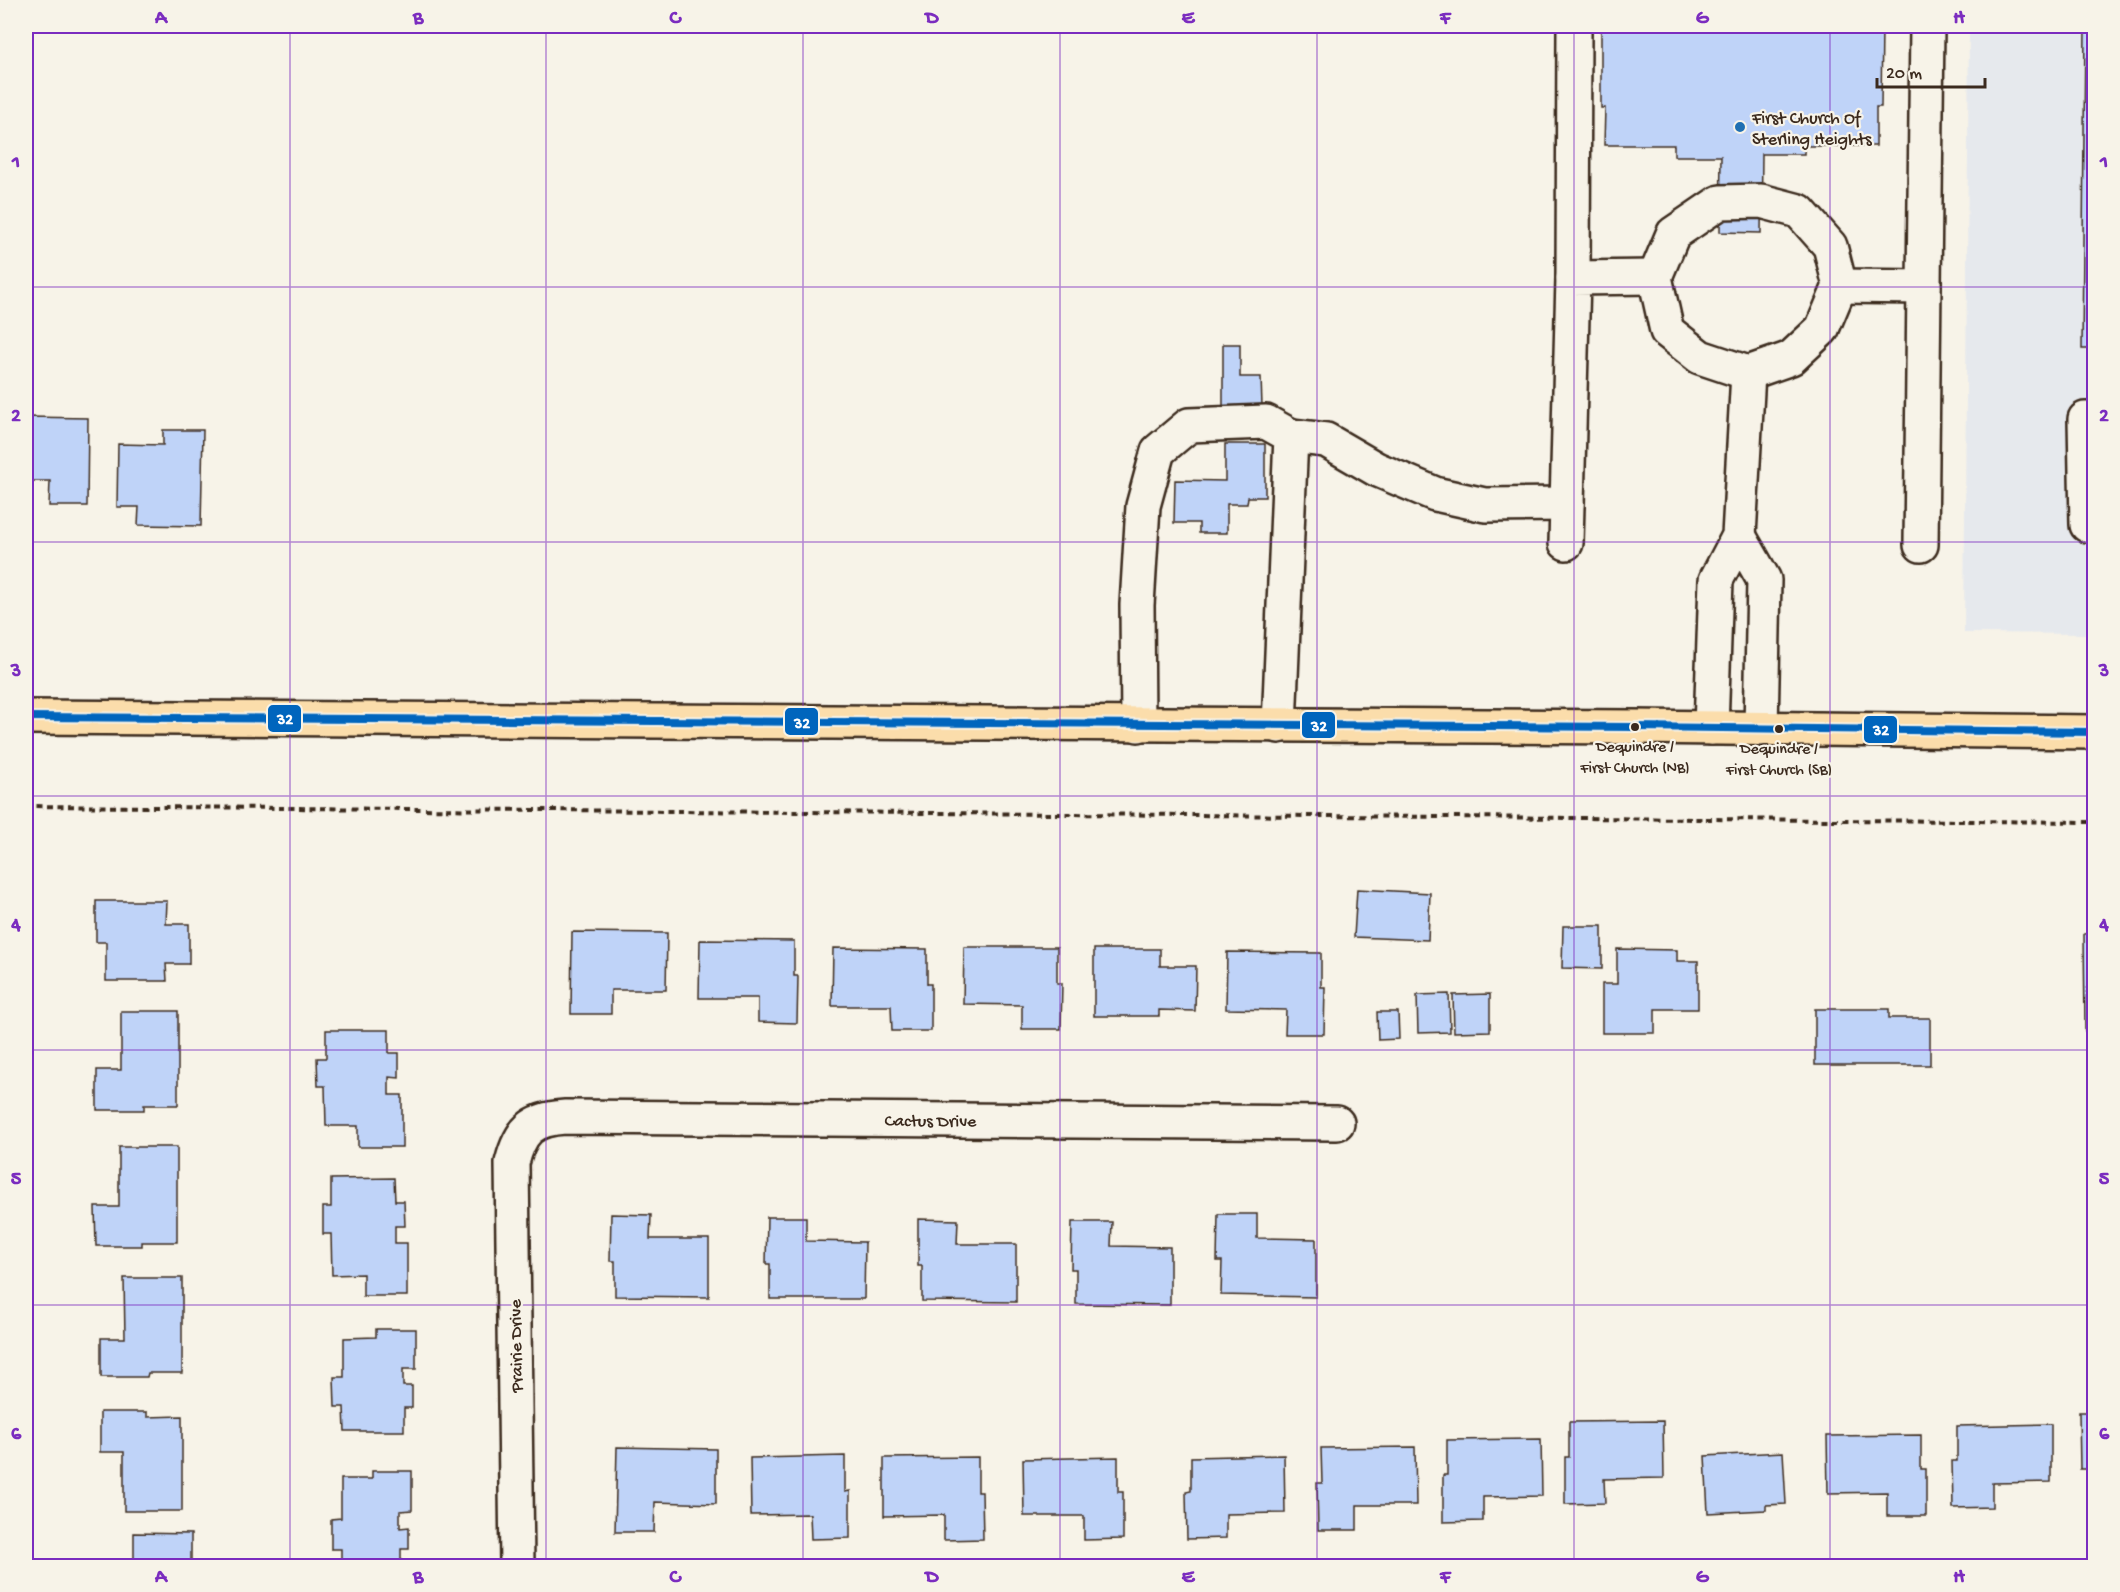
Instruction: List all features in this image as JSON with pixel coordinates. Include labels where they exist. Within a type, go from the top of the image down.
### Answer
[{"type":"main road","points":[[26,717],[2094,732]]},
{"type":"street","points":[[1566,543],[1573,278],[1574,26]]},
{"type":"street","points":[[1921,545],[1927,26]]},
{"type":"street","points":[[1761,201],[1799,211],[1830,246],[1840,286],[1822,329],[1791,358],[1748,373],[1701,357],[1666,331],[1655,277],[1674,234],[1720,202],[1761,201]]},
{"type":"street","points":[[1573,278],[1655,277]]},
{"type":"street","points":[[1840,286],[1924,287]]},
{"type":"street","points":[[1711,728],[1716,580],[1739,536],[1748,373]]},
{"type":"street","points":[[2094,419],[2085,419],[2087,525],[2094,525]]},
{"type":"street","points":[[1138,725],[1137,604],[1143,507],[1158,451],[1189,425],[1266,422],[1291,436],[1326,440],[1376,469],[1435,494],[1485,505],[1567,504]]},
{"type":"street","points":[[1279,726],[1291,436]]},
{"type":"street","points":[[1739,536],[1764,580],[1761,729]]},
{"type":"street","name":"Cactus Drive","points":[[527,1128],[549,1118],[565,1117],[1337,1123]]},
{"type":"street","name":"Prairie Drive","points":[[517,1566],[512,1163],[516,1146],[527,1128]]},
{"type":"path","points":[[26,806],[2094,822]]},
{"type":"shaded area","points":[[1969,26],[2094,26],[2094,634],[1964,633]]},
{"type":"building","name":"First Church Of Sterling Heights","points":[[1601,26],[1882,26],[1881,107],[1876,107],[1876,146],[1804,146],[1804,154],[1762,154],[1761,233],[1720,232],[1721,156],[1674,156],[1674,145],[1604,145],[1605,108],[1601,108]]},
{"type":"building","points":[[2085,26],[2094,26],[2094,349],[2082,349]]},
{"type":"building","points":[[1223,344],[1240,344],[1240,377],[1261,377],[1262,406],[1223,406]]},
{"type":"building","points":[[26,417],[88,418],[87,506],[49,506],[50,481],[26,481]]},
{"type":"building","points":[[163,430],[203,430],[201,526],[138,525],[139,507],[117,507],[118,444],[163,445]]},
{"type":"building","points":[[1225,444],[1265,444],[1265,497],[1248,497],[1247,504],[1227,504],[1227,533],[1199,533],[1199,523],[1174,523],[1175,480],[1225,481]]},
{"type":"building","points":[[1357,889],[1430,893],[1428,940],[1354,937]]},
{"type":"building","points":[[96,901],[167,901],[166,924],[189,924],[189,964],[166,964],[167,981],[106,981],[106,942],[96,942]]},
{"type":"building","points":[[1563,926],[1602,926],[1602,969],[1562,968]]},
{"type":"building","points":[[572,932],[667,933],[666,990],[611,990],[611,1014],[571,1014]]},
{"type":"building","points":[[2094,933],[2094,1031],[2085,1031],[2084,934]]},
{"type":"building","points":[[700,940],[794,941],[794,976],[798,976],[797,1023],[758,1022],[758,998],[699,998]]},
{"type":"building","points":[[964,947],[1057,947],[1057,983],[1062,983],[1061,1029],[1022,1029],[1022,1005],[963,1004]]},
{"type":"building","points":[[833,948],[927,949],[927,984],[931,984],[931,1031],[892,1031],[891,1006],[832,1006]]},
{"type":"building","points":[[1094,949],[1160,949],[1160,966],[1196,966],[1195,1011],[1159,1010],[1159,1016],[1094,1016]]},
{"type":"building","points":[[1617,949],[1677,950],[1677,961],[1698,961],[1698,1009],[1655,1009],[1655,1033],[1602,1033],[1602,984],[1617,984]]},
{"type":"building","points":[[1227,952],[1321,953],[1321,987],[1325,987],[1324,1034],[1285,1034],[1286,1010],[1226,1009]]},
{"type":"building","points":[[1449,994],[1450,1032],[1418,1033],[1417,995]]},
{"type":"building","points":[[1490,994],[1490,1031],[1454,1032],[1453,995]]},
{"type":"building","points":[[1815,1009],[1889,1009],[1889,1018],[1930,1018],[1930,1065],[1815,1065]]},
{"type":"building","points":[[121,1011],[178,1011],[178,1105],[144,1105],[144,1110],[97,1110],[97,1070],[121,1070]]},
{"type":"building","points":[[1377,1012],[1398,1012],[1399,1039],[1378,1040]]},
{"type":"building","points":[[326,1030],[389,1030],[389,1053],[399,1053],[399,1078],[389,1077],[389,1095],[402,1095],[402,1147],[358,1147],[358,1126],[326,1126],[325,1086],[318,1086],[317,1058],[326,1058]]},
{"type":"building","points":[[119,1147],[177,1147],[177,1242],[142,1242],[142,1246],[96,1246],[95,1207],[119,1207]]},
{"type":"building","points":[[394,1178],[395,1201],[404,1201],[405,1226],[395,1226],[395,1243],[407,1243],[407,1296],[363,1296],[363,1274],[332,1275],[331,1234],[323,1234],[323,1207],[331,1207],[331,1179]]},
{"type":"building","points":[[611,1214],[651,1215],[650,1239],[709,1239],[709,1297],[615,1296],[615,1261],[610,1261]]},
{"type":"building","points":[[1218,1214],[1257,1214],[1257,1238],[1316,1239],[1316,1297],[1221,1295],[1222,1261],[1217,1261]]},
{"type":"building","points":[[767,1217],[806,1217],[806,1241],[865,1242],[864,1299],[770,1299],[770,1264],[766,1264]]},
{"type":"building","points":[[918,1219],[958,1220],[957,1244],[1016,1244],[1016,1302],[922,1301],[922,1266],[918,1266]]},
{"type":"building","points":[[1072,1222],[1112,1222],[1111,1246],[1170,1247],[1170,1305],[1076,1304],[1076,1269],[1071,1269]]},
{"type":"building","points":[[124,1278],[182,1278],[182,1373],[148,1373],[147,1377],[101,1377],[101,1338],[125,1338]]},
{"type":"building","points":[[376,1329],[416,1329],[416,1369],[403,1369],[403,1386],[412,1386],[412,1408],[404,1408],[404,1431],[345,1431],[344,1407],[335,1407],[334,1377],[344,1377],[344,1338],[376,1337]]},
{"type":"building","points":[[100,1412],[147,1412],[147,1417],[182,1416],[182,1511],[124,1511],[124,1452],[100,1452]]},
{"type":"building","points":[[2079,1412],[2094,1412],[2094,1469],[2080,1469]]},
{"type":"building","points":[[1663,1421],[1664,1478],[1604,1479],[1605,1503],[1565,1504],[1565,1457],[1569,1457],[1569,1422]]},
{"type":"building","points":[[2051,1424],[2051,1482],[1992,1483],[1992,1507],[1953,1508],[1952,1461],[1957,1461],[1957,1426]]},
{"type":"building","points":[[1921,1435],[1921,1469],[1926,1469],[1926,1516],[1887,1516],[1887,1492],[1828,1493],[1827,1436]]},
{"type":"building","points":[[1541,1439],[1542,1496],[1483,1497],[1483,1521],[1443,1522],[1443,1475],[1447,1475],[1447,1440]]},
{"type":"building","points":[[617,1447],[716,1449],[716,1504],[655,1502],[654,1532],[615,1532]]},
{"type":"building","points":[[1415,1447],[1416,1505],[1357,1505],[1357,1530],[1318,1530],[1317,1483],[1322,1483],[1321,1448]]},
{"type":"building","points":[[1783,1452],[1786,1504],[1766,1505],[1766,1510],[1708,1513],[1705,1456]]},
{"type":"building","points":[[1284,1455],[1285,1513],[1226,1514],[1226,1538],[1187,1539],[1186,1492],[1191,1491],[1191,1457]]},
{"type":"building","points":[[845,1456],[845,1492],[850,1491],[850,1538],[811,1539],[810,1514],[751,1515],[750,1458]]},
{"type":"building","points":[[978,1457],[978,1492],[982,1492],[983,1539],[944,1540],[944,1515],[884,1516],[884,1458]]},
{"type":"building","points":[[1118,1457],[1118,1492],[1123,1492],[1123,1539],[1084,1540],[1084,1516],[1024,1516],[1023,1459]]},
{"type":"building","points":[[372,1471],[412,1471],[412,1510],[400,1511],[400,1528],[409,1527],[409,1549],[401,1549],[401,1566],[341,1566],[341,1549],[331,1549],[331,1519],[341,1518],[341,1479],[372,1479]]},
{"type":"building","points":[[134,1533],[191,1534],[191,1566],[134,1566]]},
{"type":"transit line","name":"32","points":[[26,717],[2094,732]]},
{"type":"place","name":"First Church Of Sterling Heights","points":[[1740,127]]},
{"type":"place","name":"Dequindre / First Church (NB)","points":[[1635,727]]},
{"type":"place","name":"Dequindre / First Church (SB)","points":[[1779,729]]}]
